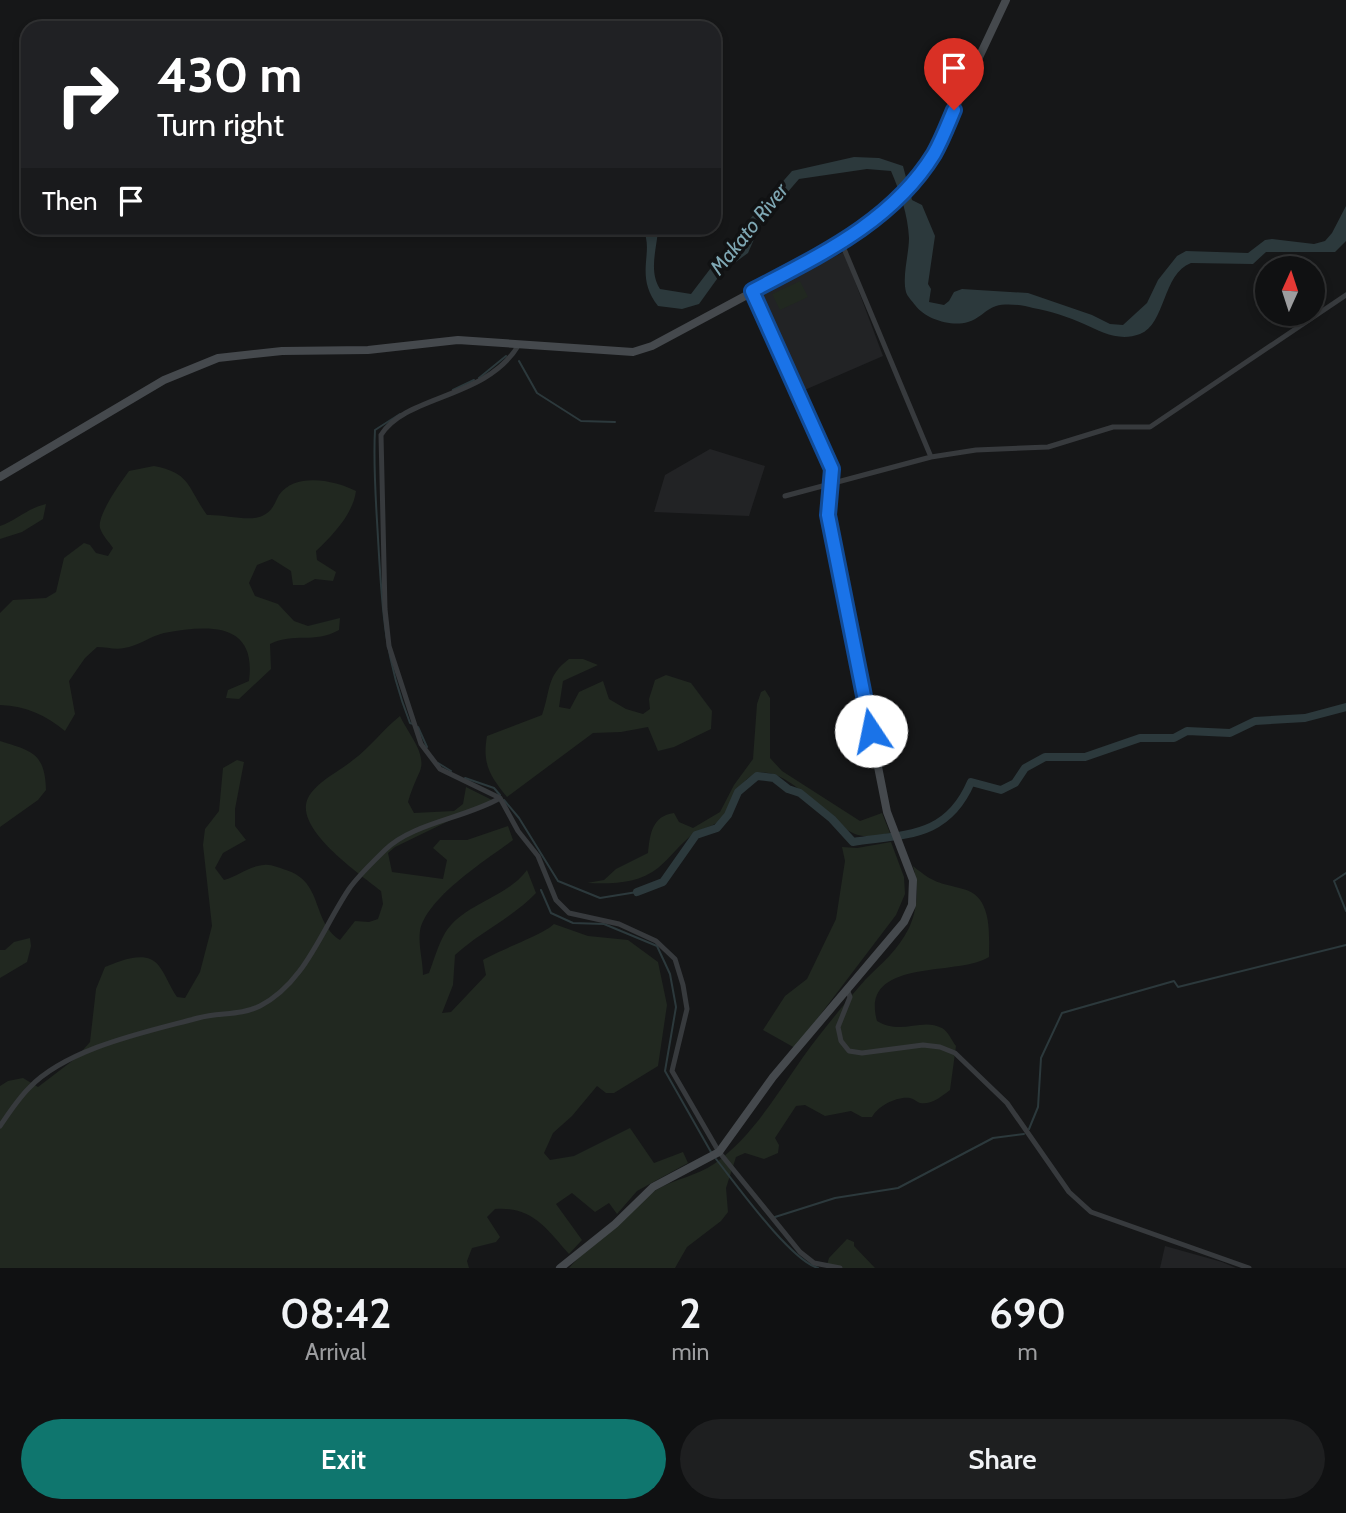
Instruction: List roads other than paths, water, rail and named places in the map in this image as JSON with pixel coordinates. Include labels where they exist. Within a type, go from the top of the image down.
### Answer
[{"type":"street","points":[[0,477],[164,380],[218,358],[282,351],[368,350],[458,340],[634,352],[652,346],[842,244],[891,206],[934,153],[1006,0]]},
{"type":"street","points":[[842,244],[931,457]]},
{"type":"street","points":[[560,1268],[615,1224],[653,1187],[719,1152],[774,1077],[904,922],[912,905],[913,880],[887,812],[828,515],[832,469],[752,291]]},
{"type":"street","points":[[785,496],[931,457],[976,450],[1048,447],[1113,427],[1150,427],[1346,295]]},
{"type":"street","points":[[518,346],[508,363],[486,379],[410,412],[387,426],[381,435],[389,646],[421,744],[440,769],[500,798],[518,831],[538,856],[556,900],[569,913],[619,924],[656,940],[675,959],[684,985],[687,1009],[672,1070],[719,1152],[800,1252],[814,1263],[841,1268]]},
{"type":"street","points":[[0,1126],[30,1087],[48,1072],[104,1044],[200,1017],[234,1014],[259,1006],[284,991],[296,977],[350,887],[384,850],[399,840],[483,808],[500,798]]},
{"type":"street","points":[[847,988],[849,997],[838,1027],[841,1041],[849,1051],[862,1053],[923,1045],[956,1053],[1007,1103],[1069,1192],[1091,1212],[1249,1268]]},
{"type":"water","name":"Makato River","points":[[854,157],[879,158],[903,166],[912,200],[922,205],[935,236],[928,284],[931,289],[929,302],[944,305],[954,292],[962,289],[1028,293],[1110,324],[1123,325],[1147,303],[1158,280],[1177,256],[1186,251],[1248,253],[1265,240],[1314,244],[1325,241],[1346,206],[1346,241],[1335,252],[1266,252],[1262,256],[1255,256],[1253,264],[1191,263],[1174,277],[1155,320],[1148,329],[1125,337],[1111,335],[1059,314],[1014,305],[996,306],[975,319],[961,323],[946,323],[925,314],[907,294],[905,286],[909,238],[907,221],[891,171],[867,169],[799,179],[761,223],[748,253],[722,272],[699,304],[682,309],[658,306],[647,284],[645,235],[657,235],[654,268],[660,289],[691,294],[736,235],[792,171]]},
{"type":"waterway","points":[[479,378],[506,356]]},
{"type":"waterway","points":[[519,361],[537,393],[581,421],[615,422]]},
{"type":"waterway","points":[[453,390],[474,380]]},
{"type":"waterway","points":[[400,414],[375,430],[375,484],[386,632],[401,699],[410,723],[413,724]]},
{"type":"waterway","points":[[637,892],[663,882],[696,835],[717,828],[728,815],[738,792],[757,776],[774,778],[788,789],[800,793],[832,819],[853,842],[923,830],[950,814],[971,782],[1001,790],[1015,783],[1025,768],[1045,757],[1085,757],[1140,738],[1174,738],[1187,731],[1230,733],[1255,721],[1305,718],[1346,707]]},
{"type":"waterway","points":[[418,727],[427,747]]},
{"type":"waterway","points":[[438,763],[451,771]]},
{"type":"waterway","points":[[465,778],[494,788],[500,795]]},
{"type":"waterway","points":[[504,800],[519,818],[558,881],[600,898],[637,892]]},
{"type":"waterway","points":[[1346,873],[1334,881],[1346,911]]},
{"type":"waterway","points":[[541,890],[551,913],[573,923],[604,924],[657,946],[670,974],[676,1007],[665,1071],[711,1152]]},
{"type":"waterway","points":[[1029,1129],[1038,1107],[1041,1058],[1062,1013],[1174,981],[1178,987],[1346,945]]},
{"type":"waterway","points":[[775,1217],[835,1198],[898,1188],[993,1138],[1024,1134]]},
{"type":"waterway","points":[[716,1159],[779,1237],[806,1262],[818,1268]]}]
